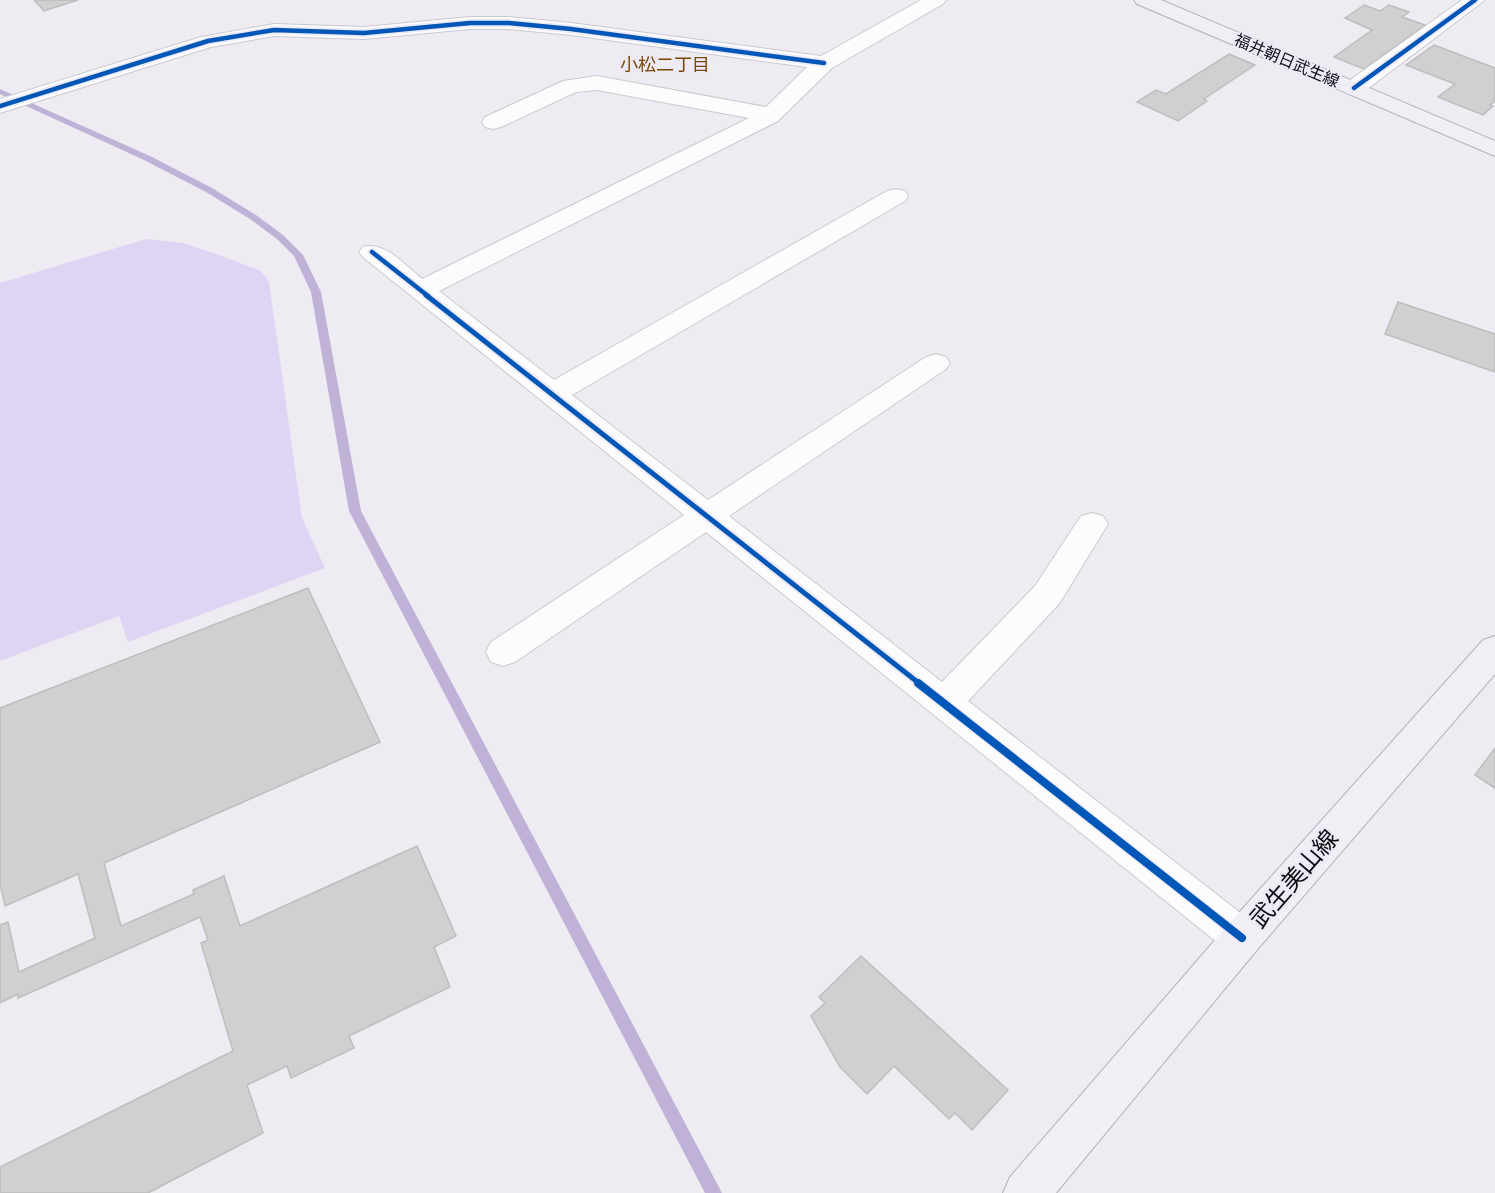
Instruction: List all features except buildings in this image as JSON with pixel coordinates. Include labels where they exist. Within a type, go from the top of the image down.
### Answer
[{"type":"main road","name":"福井朝日武生線","points":[[1144,0],[1495,148]]},
{"type":"main road","name":"武生美山線","points":[[1026,1193],[1242,938],[1495,650]]},
{"type":"street","points":[[420,290],[770,115],[824,63],[936,0]]},
{"type":"street","points":[[1354,88],[1475,0]]},
{"type":"street","points":[[0,106],[207,41],[274,30],[364,33],[470,23],[509,23],[572,29],[824,63]]},
{"type":"street","points":[[493,122],[571,86],[597,83],[770,115]]},
{"type":"street","points":[[552,394],[896,196]]},
{"type":"street","points":[[372,252],[1242,938]]},
{"type":"street","points":[[502,652],[936,363]]},
{"type":"street","points":[[944,703],[1047,595],[1092,524]]},
{"type":"shaded area","points":[[146,239],[183,243],[219,255],[261,271],[269,282],[302,518],[325,568],[128,642],[119,616],[0,661],[0,283]]},
{"type":"waterway","points":[[0,91],[147,158],[209,190],[253,217],[280,237],[298,255],[316,292],[355,511],[714,1193]]},
{"type":"cycle path","points":[[1354,88],[1475,0]]},
{"type":"cycle path","points":[[0,106],[208,41],[274,30],[364,33],[470,23],[509,23],[571,29],[824,63]]},
{"type":"cycle path","points":[[372,252],[1242,938]]},
{"type":"district","name":"小松二丁目","points":[[665,65]]}]
